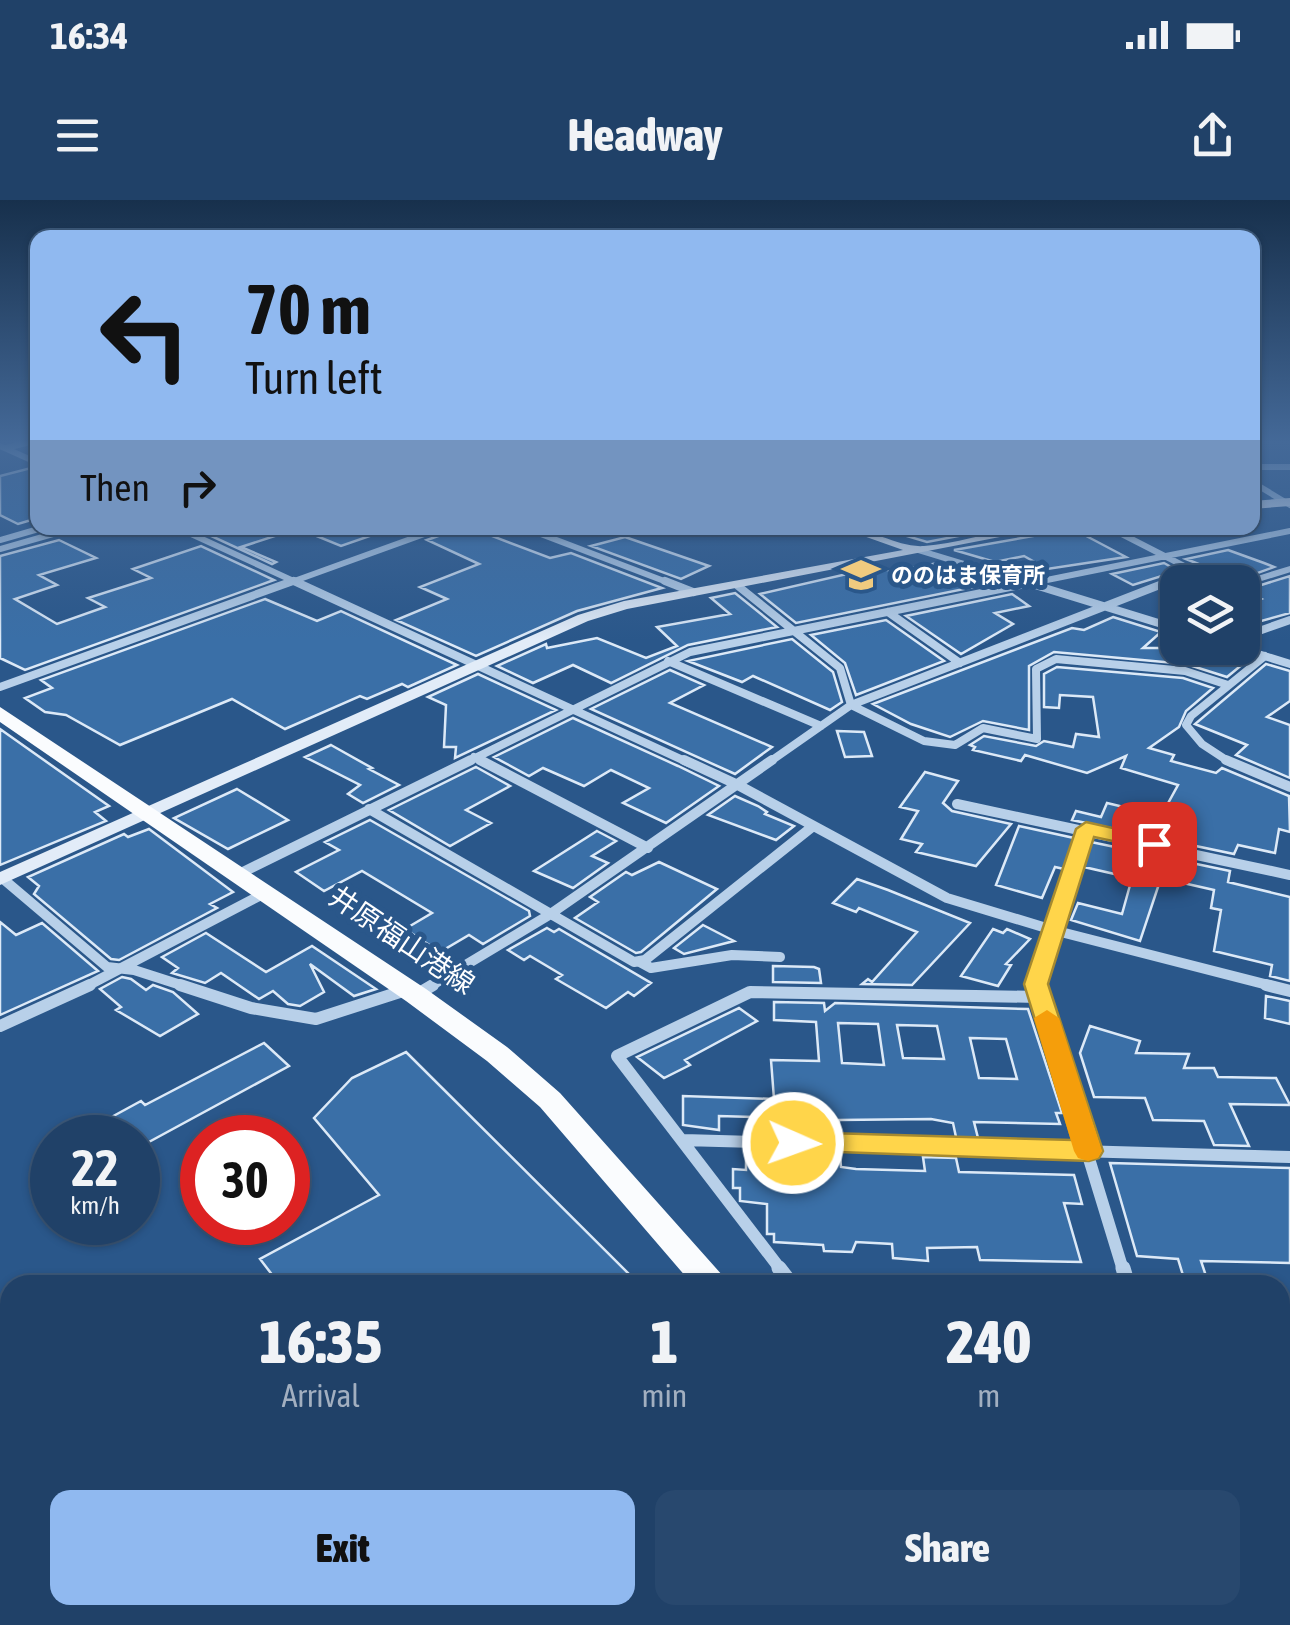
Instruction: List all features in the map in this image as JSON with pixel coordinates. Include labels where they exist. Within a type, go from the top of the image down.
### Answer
[{"type":"main road","name":"井原福山港線","points":[[0,713],[412,992],[496,1054],[550,1100],[705,1275]]},
{"type":"street","points":[[0,540],[30,531]]},
{"type":"street","points":[[237,875],[690,652],[1290,531]]},
{"type":"street","points":[[0,549],[49,535]]},
{"type":"street","points":[[193,535],[738,784],[948,898],[1053,930],[1290,991]]},
{"type":"street","points":[[0,687],[422,535]]},
{"type":"street","points":[[543,535],[693,592]]},
{"type":"street","points":[[870,535],[1160,624]]},
{"type":"street","points":[[993,535],[693,592],[583,618],[1,878],[107,967],[134,970],[251,1008],[316,1019],[412,992],[549,915],[851,705],[1160,585]]},
{"type":"street","points":[[1124,535],[1181,565]]},
{"type":"street","points":[[1260,578],[1290,568]]},
{"type":"street","points":[[738,586],[840,668],[851,705],[924,741],[955,745],[982,728],[1037,739],[1036,668],[1056,659],[1185,671],[1228,685]]},
{"type":"street","points":[[888,612],[960,663]]},
{"type":"street","points":[[1260,631],[1290,620]]},
{"type":"street","points":[[1260,655],[1290,664]]},
{"type":"street","points":[[1264,656],[1191,716],[1186,725],[1190,735],[1263,780],[1290,788]]},
{"type":"street","points":[[668,661],[820,726]]},
{"type":"street","points":[[474,757],[648,848]]},
{"type":"street","points":[[957,804],[1290,874]]},
{"type":"street","points":[[369,809],[634,962],[651,968],[732,955],[780,957]]},
{"type":"street","points":[[640,962],[812,827]]},
{"type":"street","points":[[1086,829],[1036,984],[1125,1275]]},
{"type":"street","points":[[0,1026],[122,969],[264,894]]},
{"type":"street","points":[[784,1275],[618,1056],[750,992],[1039,997]]},
{"type":"street","points":[[683,1140],[1290,1157]]},
{"type":"building","points":[[0,508],[30,508],[30,520],[18,524],[0,515]]},
{"type":"building","points":[[209,535],[278,535],[241,547],[276,562],[272,564]]},
{"type":"building","points":[[314,535],[373,535],[341,546]]},
{"type":"building","points":[[441,535],[494,535],[550,558],[571,553],[662,588],[577,611],[476,656],[396,620],[447,599],[420,587],[479,564],[427,540]]},
{"type":"building","points":[[903,535],[964,535],[927,542]]},
{"type":"building","points":[[1039,535],[1084,535],[1126,557],[1047,569],[1024,556],[995,562],[954,550]]},
{"type":"building","points":[[625,537],[709,566],[681,579],[591,546]]},
{"type":"building","points":[[59,540],[96,558],[39,575],[57,585],[15,599],[57,624],[105,607],[88,598],[151,578],[133,569],[201,546],[274,580],[25,670],[0,658],[0,556]]},
{"type":"building","points":[[1228,550],[1274,567],[1260,572],[1260,565],[1201,565],[1186,559]]},
{"type":"building","points":[[938,563],[994,583],[796,623],[760,594],[873,568],[895,571]]},
{"type":"building","points":[[1164,563],[1168,565],[1160,565],[1160,577],[1133,585],[1112,574]]},
{"type":"building","points":[[1290,576],[1290,613],[1260,621],[1260,585]]},
{"type":"building","points":[[735,593],[777,627],[688,645],[611,683],[573,665],[533,683],[497,666],[546,644],[547,648],[597,638],[646,658],[677,646],[657,627],[730,614],[711,598]]},
{"type":"building","points":[[1012,594],[1029,606],[995,613],[1013,624],[961,654],[906,616]]},
{"type":"building","points":[[265,599],[317,621],[341,611],[457,665],[408,687],[402,684],[367,699],[360,696],[285,729],[232,699],[120,745],[66,715],[45,712],[25,698],[52,688],[41,680]]},
{"type":"building","points":[[1113,617],[1160,632],[1143,648],[1160,648],[1160,662],[1054,652],[1029,666],[1029,730],[983,721],[950,737],[911,724],[873,704],[1072,628],[1084,630]]},
{"type":"building","points":[[886,620],[944,661],[856,695],[845,663],[811,635]]},
{"type":"building","points":[[792,639],[833,672],[842,702],[830,710],[753,676],[742,682],[688,661]]},
{"type":"building","points":[[1266,664],[1290,671],[1290,701],[1267,717],[1290,725],[1290,778],[1236,755],[1247,745],[1195,724]]},
{"type":"building","points":[[1189,665],[1242,665],[1227,677]]},
{"type":"building","points":[[1057,667],[1183,678],[1213,688],[1186,711],[1179,727],[1149,748],[1174,755],[1171,761],[1216,773],[1222,768],[1289,796],[1290,832],[1279,829],[1275,853],[1238,845],[1234,854],[1072,820],[1076,811],[1101,817],[1107,803],[1161,816],[1178,785],[1121,768],[1126,756],[1087,773],[1025,755],[1021,761],[973,750],[975,747],[970,745],[984,736],[1036,746],[1044,741],[1073,747],[1076,734],[1099,737],[1093,697],[1060,695],[1059,708],[1044,707],[1044,674]]},
{"type":"building","points":[[670,670],[704,685],[670,703],[772,747],[735,774],[591,709]]},
{"type":"building","points":[[478,674],[556,710],[455,758],[456,747],[444,747],[446,705],[428,697]]},
{"type":"building","points":[[573,718],[719,786],[666,823],[623,803],[649,788],[611,770],[584,786],[543,768],[529,776],[494,757]]},
{"type":"building","points":[[0,729],[109,806],[95,812],[106,821],[0,865]]},
{"type":"building","points":[[837,731],[864,732],[872,756],[845,757]]},
{"type":"building","points":[[331,745],[399,785],[363,803],[348,794],[360,785],[305,757]]},
{"type":"building","points":[[476,767],[510,786],[466,810],[491,823],[450,846],[389,810]]},
{"type":"building","points":[[925,772],[958,781],[943,803],[952,811],[1011,824],[976,866],[916,852],[922,844],[901,839],[918,811],[900,807]]},
{"type":"building","points":[[237,789],[288,820],[228,849],[174,818]]},
{"type":"building","points":[[735,796],[794,826],[776,840],[708,815]]},
{"type":"building","points":[[370,820],[529,911],[530,916],[483,944],[469,935],[440,952],[405,929],[432,913],[362,871],[324,891],[296,872],[339,850],[325,842]]},
{"type":"building","points":[[1019,826],[1074,838],[1064,869],[1055,867],[1042,898],[996,885]]},
{"type":"building","points":[[149,829],[233,892],[210,904],[217,908],[119,960],[111,959],[34,894],[39,886],[28,877],[124,834],[128,837]]},
{"type":"building","points":[[597,831],[616,841],[592,856],[608,863],[573,888],[534,871]]},
{"type":"building","points":[[1091,842],[1230,871],[1228,882],[1290,897],[1290,981],[1270,976],[1272,965],[1214,951],[1221,910],[1211,908],[1214,890],[1161,878],[1140,941],[1071,920],[1078,903],[1122,914],[1132,878],[1084,867]]},
{"type":"building","points":[[659,862],[717,889],[641,952],[636,953],[575,918],[598,902],[590,897],[626,872],[632,875]]},
{"type":"building","points":[[857,879],[970,923],[912,985],[862,984],[868,979],[872,982],[917,932],[859,908],[856,912],[833,903]]},
{"type":"building","points":[[0,922],[16,935],[42,923],[98,971],[0,1015]]},
{"type":"building","points":[[703,925],[734,941],[684,954],[674,948]]},
{"type":"building","points":[[547,928],[554,932],[559,929],[651,983],[634,996],[628,992],[606,1008],[556,979],[562,975],[530,956],[524,960],[508,950]]},
{"type":"building","points":[[993,929],[1003,933],[1007,929],[1030,939],[1006,964],[1011,965],[998,986],[961,976]]},
{"type":"building","points":[[206,933],[266,972],[312,946],[376,989],[354,996],[310,964],[324,992],[300,1006],[288,1004],[273,991],[259,999],[221,973],[205,983],[172,973],[178,968],[162,957]]},
{"type":"building","points":[[773,966],[814,967],[819,969],[821,983],[773,982]]},
{"type":"building","points":[[122,977],[146,990],[153,985],[173,992],[198,1014],[160,1036],[116,1010],[121,1007],[100,989]]},
{"type":"building","points":[[1266,996],[1290,1001],[1290,1024],[1265,1018]]},
{"type":"building","points":[[774,1002],[824,1003],[825,1011],[835,1003],[1028,1009],[1062,1113],[1056,1113],[1060,1124],[974,1122],[978,1138],[956,1137],[953,1123],[931,1119],[839,1120],[839,1134],[754,1132],[753,1117],[719,1116],[719,1130],[683,1125],[683,1096],[774,1099],[771,1060],[819,1061],[816,1022],[774,1020]],"holes":[[[838,1023],[878,1024],[884,1065],[842,1063]],[[897,1025],[937,1026],[944,1059],[903,1058]],[[970,1038],[1006,1039],[1017,1079],[979,1078]]]},
{"type":"building","points":[[739,1008],[757,1021],[685,1060],[690,1065],[664,1078],[637,1057]]},
{"type":"building","points":[[1090,1026],[1140,1041],[1136,1053],[1189,1054],[1184,1068],[1214,1068],[1218,1077],[1276,1078],[1290,1105],[1230,1104],[1249,1146],[1214,1145],[1204,1121],[1153,1120],[1145,1098],[1094,1097],[1080,1053]]},
{"type":"building","points":[[264,1043],[289,1066],[199,1115],[180,1115],[180,1125],[160,1136],[160,1115],[115,1115],[141,1101],[145,1105]]},
{"type":"building","points":[[406,1052],[630,1275],[272,1275],[260,1259],[286,1245],[310,1245],[310,1232],[379,1195],[314,1118],[352,1078]]},
{"type":"building","points":[[746,1152],[840,1154],[841,1167],[856,1169],[925,1171],[923,1157],[956,1158],[959,1172],[1074,1175],[1082,1204],[1064,1203],[1081,1262],[980,1260],[977,1247],[927,1248],[928,1261],[893,1258],[892,1244],[856,1242],[852,1252],[824,1251],[823,1245],[774,1242],[774,1234],[767,1234],[767,1204],[740,1201],[740,1188],[733,1188],[733,1169],[746,1170]]},
{"type":"building","points":[[1110,1163],[1290,1168],[1290,1263],[1201,1261],[1206,1275],[1183,1275],[1178,1259],[1137,1256]]},
{"type":"slow traffic","points":[[1047,1018],[1088,1151]]},
{"type":"place","name":"ののはま保育所","points":[[861,575]]},
{"type":"route","points":[[793,1143],[1089,1151],[1036,984],[1086,829],[1154,844]]}]
